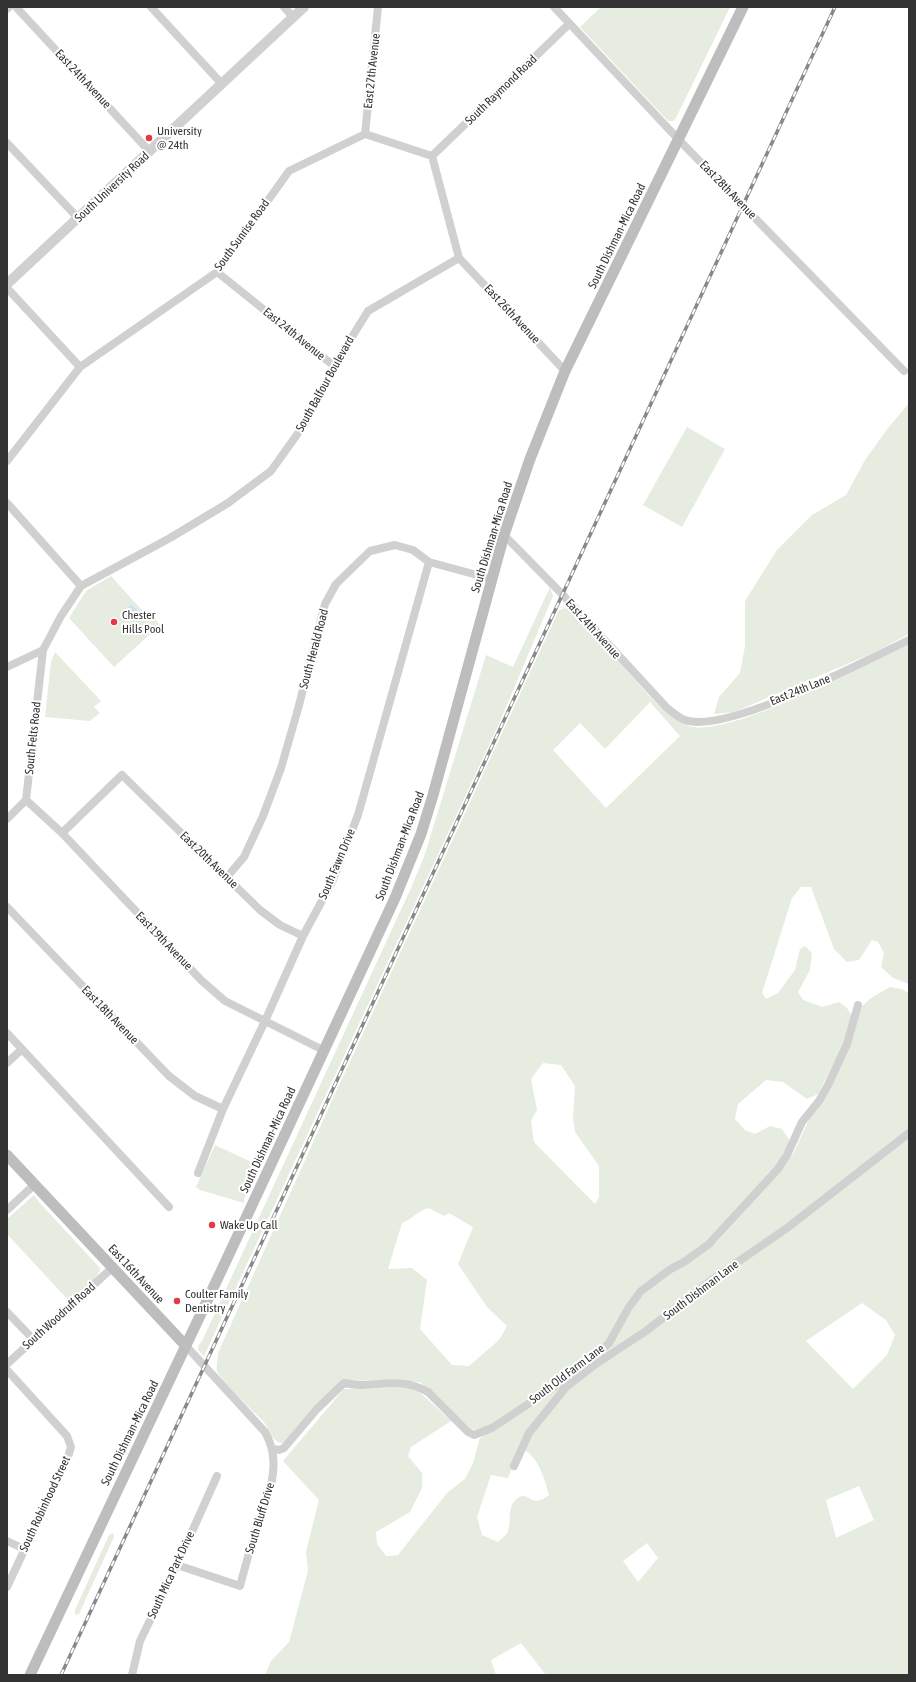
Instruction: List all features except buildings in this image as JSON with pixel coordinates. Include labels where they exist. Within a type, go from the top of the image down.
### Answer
[{"type":"main road","name":"South Dishman-Mica Road","points":[[30,1675],[325,1051],[395,898],[421,834],[433,795],[504,535],[530,458],[566,371],[744,7]]},
{"type":"main road","name":"East 16th Avenue","points":[[7,1155],[186,1346]]},
{"type":"street","name":"East 24th Avenue","points":[[16,7],[150,152]]},
{"type":"street","points":[[151,7],[222,84]]},
{"type":"street","points":[[284,7],[293,17]]},
{"type":"street","name":"South University Road","points":[[7,284],[304,7]]},
{"type":"street","name":"East 27th Avenue","points":[[365,134],[378,7]]},
{"type":"street","name":"East 28th Avenue","points":[[554,7],[679,140],[904,372]]},
{"type":"street","name":"South Raymond Road","points":[[432,156],[570,24]]},
{"type":"street","points":[[365,134],[432,156],[458,258]]},
{"type":"street","name":"South Sunrise Road","points":[[7,461],[80,367],[217,272],[289,170],[365,134]]},
{"type":"street","points":[[7,143],[78,218]]},
{"type":"street","name":"East 26th Avenue","points":[[458,258],[566,371]]},
{"type":"street","name":"South Balfour Boulevard","points":[[43,650],[61,616],[80,586],[170,538],[228,503],[271,471],[306,422],[334,366],[368,311],[458,258]]},
{"type":"street","name":"East 24th Avenue","points":[[217,272],[334,366]]},
{"type":"street","points":[[7,288],[80,367]]},
{"type":"street","points":[[7,503],[80,586]]},
{"type":"street","name":"East 24th Avenue","points":[[504,535],[562,594],[667,708],[685,720]]},
{"type":"street","name":"South Herald Road","points":[[227,877],[244,857],[263,816],[281,768],[325,604],[336,584],[370,551],[395,545],[413,550],[429,562],[492,580]]},
{"type":"street","name":"South Fawn Drive","points":[[198,1172],[223,1109],[303,936],[332,882],[358,815],[429,562]]},
{"type":"street","name":"East 24th Lane","points":[[685,720],[708,722],[738,714],[807,689],[909,640]]},
{"type":"street","points":[[7,667],[43,650]]},
{"type":"street","name":"South Felts Road","points":[[26,800],[43,650]]},
{"type":"street","name":"East 20th Avenue","points":[[62,833],[122,775],[260,910],[280,925],[303,936]]},
{"type":"street","points":[[7,819],[26,800]]},
{"type":"street","name":"East 19th Avenue","points":[[26,800],[62,833],[201,980],[225,1001],[325,1051]]},
{"type":"street","name":"East 18th Avenue","points":[[7,907],[169,1076],[195,1096],[223,1109]]},
{"type":"street","name":"South Old Farm Lane","points":[[272,1449],[279,1450],[284,1448],[317,1409],[344,1384],[362,1385],[385,1382],[412,1384],[428,1392],[468,1432],[474,1435],[492,1428],[563,1380],[609,1343],[629,1307],[642,1290],[669,1270],[684,1262],[709,1244],[778,1169],[787,1155],[802,1122],[819,1101],[828,1085],[847,1044],[858,1005]]},
{"type":"street","points":[[7,1033],[169,1207]]},
{"type":"street","points":[[7,1063],[22,1049]]},
{"type":"street","name":"South Dishman Lane","points":[[514,1466],[529,1433],[566,1387],[593,1366],[646,1331],[713,1279],[787,1228],[909,1133]]},
{"type":"street","points":[[7,1210],[34,1185]]},
{"type":"street","name":"South Woodruff Road","points":[[7,1364],[112,1268]]},
{"type":"street","points":[[7,1312],[33,1339]]},
{"type":"street","name":"East 16th Avenue","points":[[186,1346],[265,1432],[272,1449]]},
{"type":"street","name":"South Robinhood Street","points":[[7,1370],[67,1436],[71,1447],[68,1458],[7,1587]]},
{"type":"street","name":"South Bluff Drive","points":[[177,1565],[240,1586],[256,1531],[271,1489],[275,1463],[272,1449]]},
{"type":"street","name":"South Mica Park Drive","points":[[132,1675],[140,1641],[177,1565],[216,1476]]},
{"type":"street","points":[[7,1541],[24,1549]]},
{"type":"shaded area","points":[[601,7],[730,7],[676,118],[673,121],[668,121],[580,27]]},
{"type":"shaded area","points":[[909,403],[909,634],[873,653],[734,712],[714,714],[719,697],[740,673],[745,646],[745,601],[777,550],[812,515],[846,495],[865,460],[888,428]]},
{"type":"shaded area","points":[[687,427],[725,449],[682,527],[643,505]]},
{"type":"shaded area","name":"Chester Hills Pool","points":[[111,576],[149,618],[154,618],[160,625],[114,667],[69,618],[86,591]]},
{"type":"shaded area","points":[[550,587],[553,596],[498,726],[204,1356],[198,1350],[198,1346],[202,1341],[411,888],[425,854],[486,655],[513,667]]},
{"type":"shaded area","points":[[569,607],[656,703],[672,717],[689,726],[708,727],[734,721],[765,711],[832,682],[909,644],[909,984],[893,978],[881,967],[884,953],[878,942],[872,940],[859,960],[847,962],[834,949],[811,887],[801,887],[792,898],[762,993],[766,999],[778,993],[795,970],[800,949],[805,946],[812,953],[810,970],[798,992],[803,1000],[822,1007],[839,1002],[847,1008],[852,1017],[843,1045],[818,1094],[807,1099],[783,1082],[766,1080],[738,1104],[735,1119],[745,1130],[755,1134],[770,1126],[782,1129],[790,1141],[775,1168],[712,1238],[683,1259],[665,1268],[642,1285],[627,1303],[607,1341],[562,1379],[491,1425],[479,1430],[471,1429],[420,1382],[344,1380],[285,1443],[280,1443],[274,1439],[263,1421],[219,1375],[217,1371],[218,1353],[334,1096],[559,610]],"holes":[[[650,702],[680,736],[606,808],[553,750],[580,723],[605,749]],[[543,1063],[561,1065],[575,1086],[573,1118],[575,1132],[599,1166],[599,1197],[595,1204],[534,1142],[531,1121],[537,1110],[531,1079]],[[429,1208],[444,1216],[449,1213],[473,1227],[458,1264],[487,1307],[507,1326],[499,1340],[469,1366],[452,1365],[420,1329],[427,1280],[412,1268],[388,1269],[402,1223]]]},
{"type":"shaded area","points":[[55,652],[101,701],[94,707],[100,713],[90,721],[45,717],[51,662]]},
{"type":"shaded area","points":[[890,987],[901,989],[909,993],[909,1675],[546,1675],[521,1643],[491,1660],[496,1675],[265,1675],[271,1661],[289,1642],[308,1571],[306,1552],[319,1500],[283,1461],[344,1389],[414,1387],[451,1421],[411,1447],[408,1456],[422,1473],[422,1488],[410,1512],[376,1532],[377,1544],[386,1556],[398,1555],[447,1493],[465,1479],[473,1463],[480,1438],[558,1387],[612,1343],[637,1302],[649,1289],[670,1273],[689,1263],[716,1243],[782,1170],[794,1152],[861,1007],[871,998]],"holes":[[[862,1303],[886,1320],[895,1335],[887,1355],[853,1389],[806,1341]],[[520,1448],[531,1455],[536,1461],[549,1495],[538,1501],[525,1496],[518,1498],[510,1510],[509,1529],[504,1537],[498,1542],[482,1535],[477,1517],[491,1475],[508,1478]],[[859,1486],[874,1520],[836,1538],[826,1500]],[[647,1543],[658,1558],[638,1582],[623,1561]]]},
{"type":"shaded area","points":[[215,1145],[262,1167],[244,1199],[244,1203],[200,1190],[196,1187]]},
{"type":"shaded area","points":[[34,1195],[100,1268],[97,1277],[70,1302],[7,1234],[7,1219]]},
{"type":"shaded area","points":[[113,1533],[114,1537],[79,1614],[75,1615],[75,1610],[109,1535]]},
{"type":"water","points":[[131,604],[144,617],[137,624],[125,610]]},
{"type":"railway","points":[[61,1675],[835,7]]},
{"type":"place","name":"University @ 24th","points":[[149,138]]},
{"type":"place","name":"Chester Hills Pool","points":[[114,622]]},
{"type":"place","name":"Wake Up Call","points":[[212,1225]]},
{"type":"place","name":"Coulter Family Dentistry","points":[[177,1301]]}]
